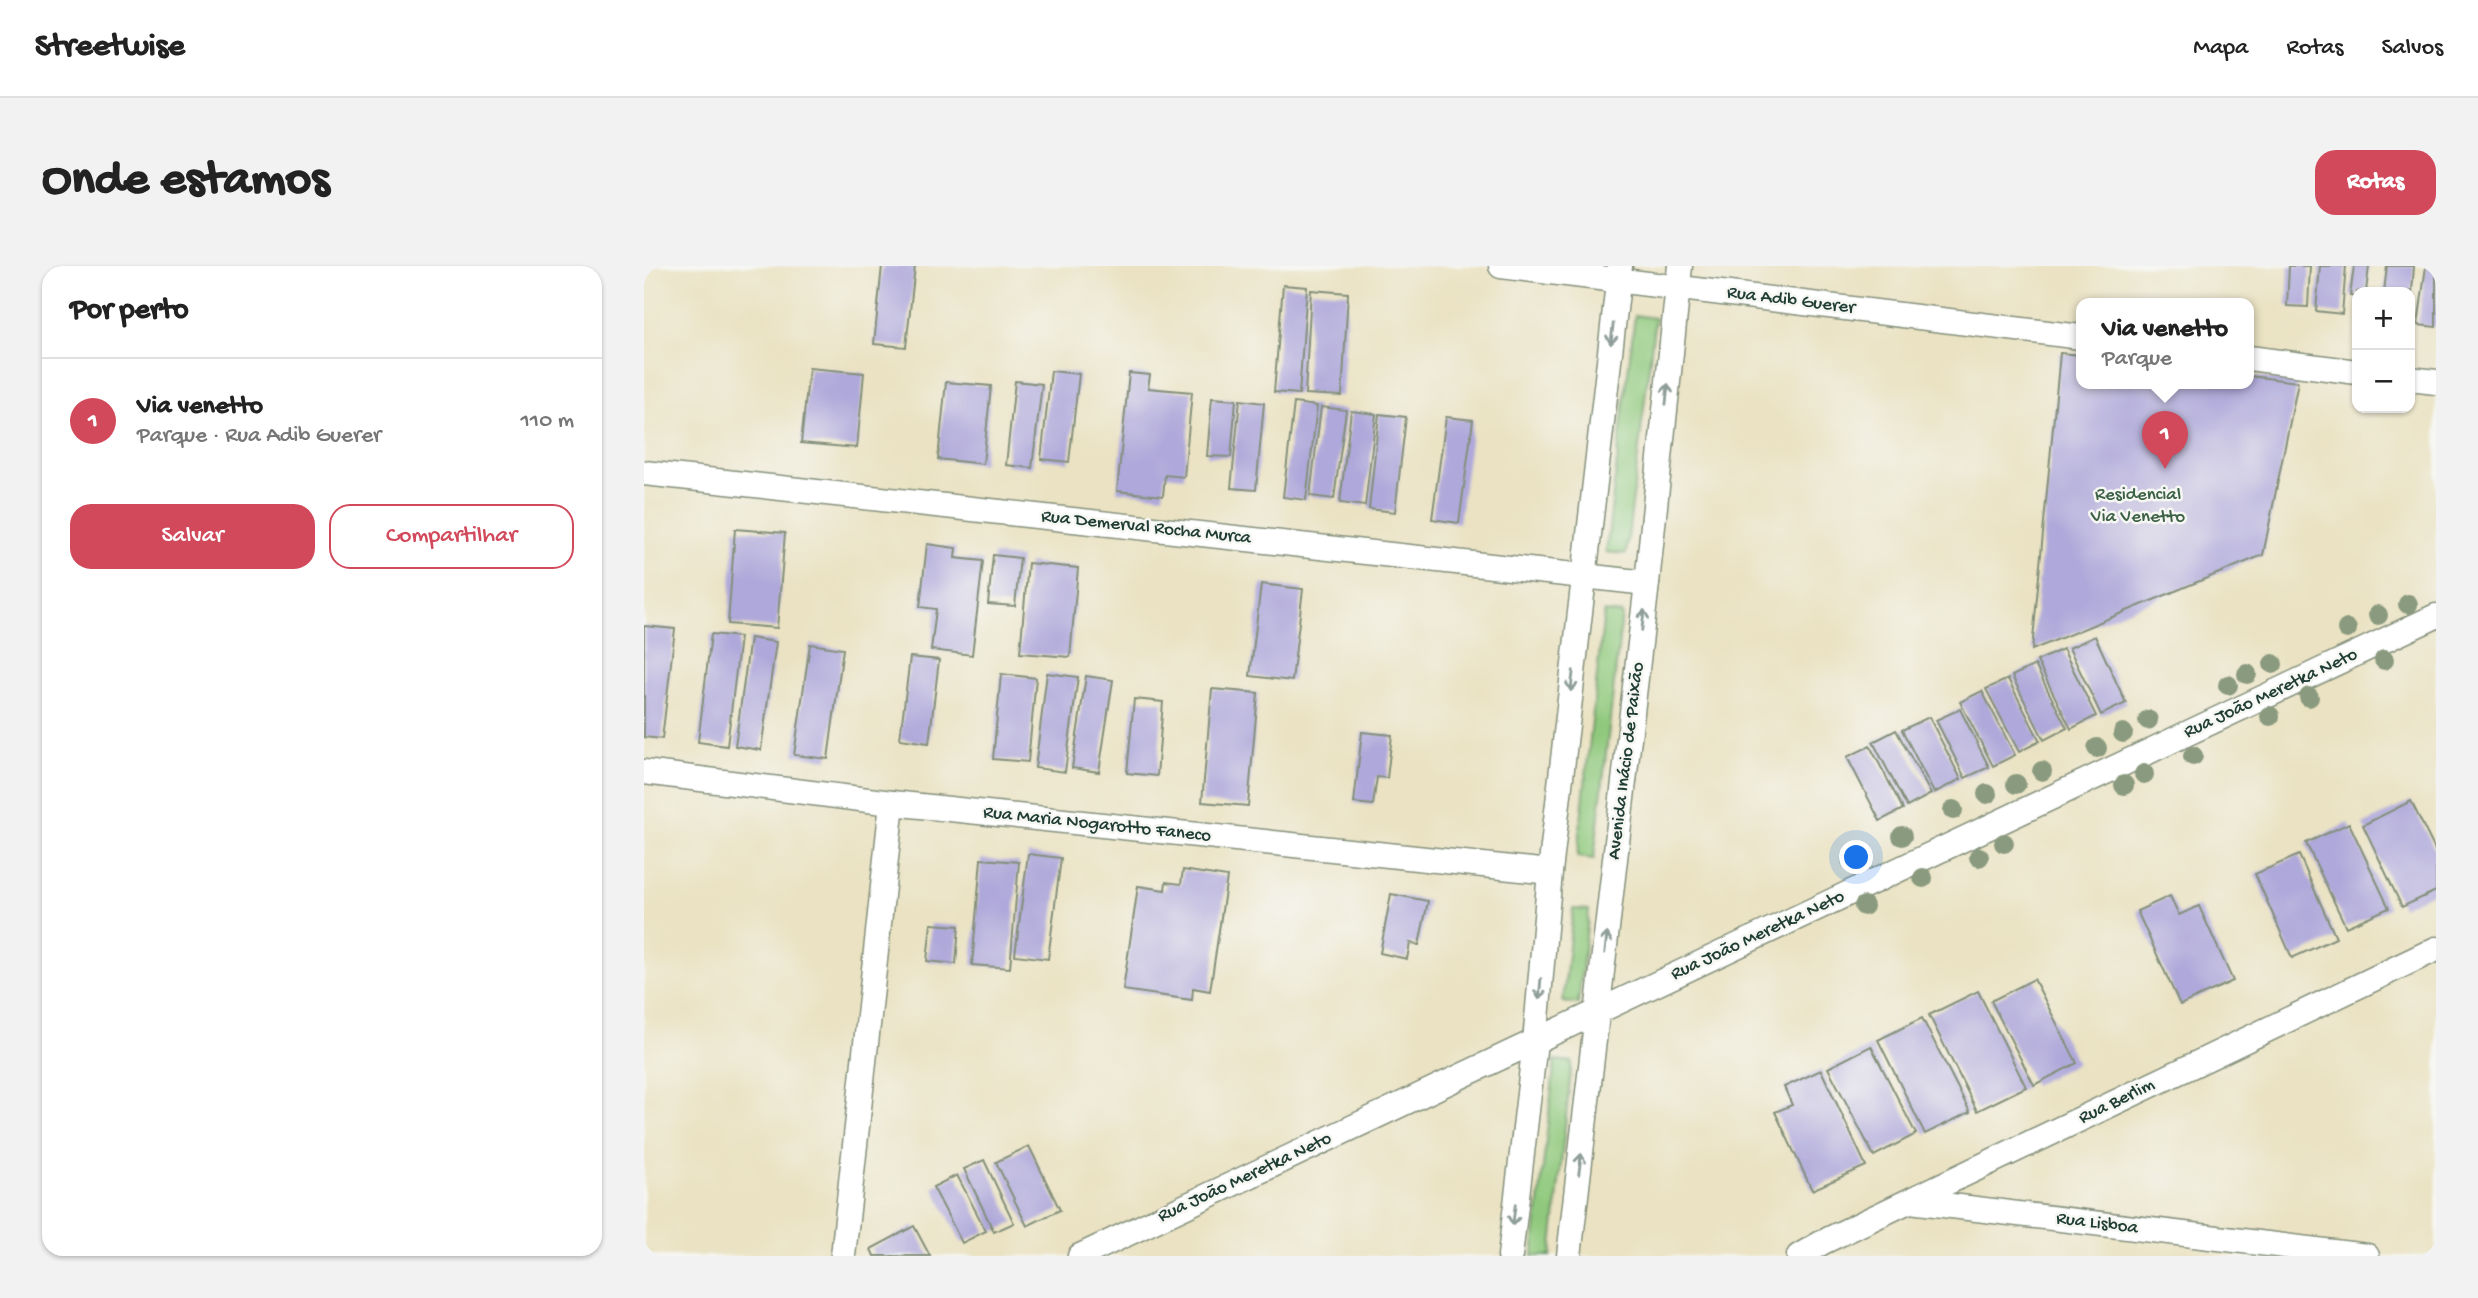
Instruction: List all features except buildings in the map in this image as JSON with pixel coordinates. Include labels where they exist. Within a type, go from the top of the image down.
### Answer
[{"type":"street","name":"Rua Adib Guerer","points":[[1502,266],[1679,276],[2076,337]]},
{"type":"street","points":[[1510,1256],[1535,1042],[1550,872],[1619,272]]},
{"type":"street","name":"Avenida Inácio de Paixão","points":[[1569,1256],[1647,583],[1679,276]]},
{"type":"street","points":[[2254,360],[2352,371]]},
{"type":"street","points":[[2415,380],[2436,382]]},
{"type":"street","name":"Rua Demerval Rocha Murca","points":[[644,473],[1647,583]]},
{"type":"street","name":"Rua João Meretka Neto","points":[[1080,1256],[2436,616]]},
{"type":"street","name":"Rua Maria Nogarotto Faneco","points":[[644,772],[892,803],[1550,872]]},
{"type":"street","points":[[843,1256],[892,803]]},
{"type":"street","name":"Rua Berlim","points":[[1799,1256],[2436,949]]},
{"type":"street","name":"Rua Lisboa","points":[[1910,1201],[2367,1256]]},
{"type":"green space","points":[[1635,315],[1655,318],[1626,554],[1606,552]]},
{"type":"green space","points":[[1604,612],[1622,614],[1594,859],[1577,857]]},
{"type":"green space","points":[[1573,909],[1589,910],[1578,1004],[1563,1002]]},
{"type":"green space","points":[[1555,1060],[1572,1062],[1551,1256],[1533,1256]]},
{"type":"place","name":"Via venetto","points":[[2165,469]]},
{"type":"park label","name":"Residencial Via Venetto","points":[[2138,506]]}]
